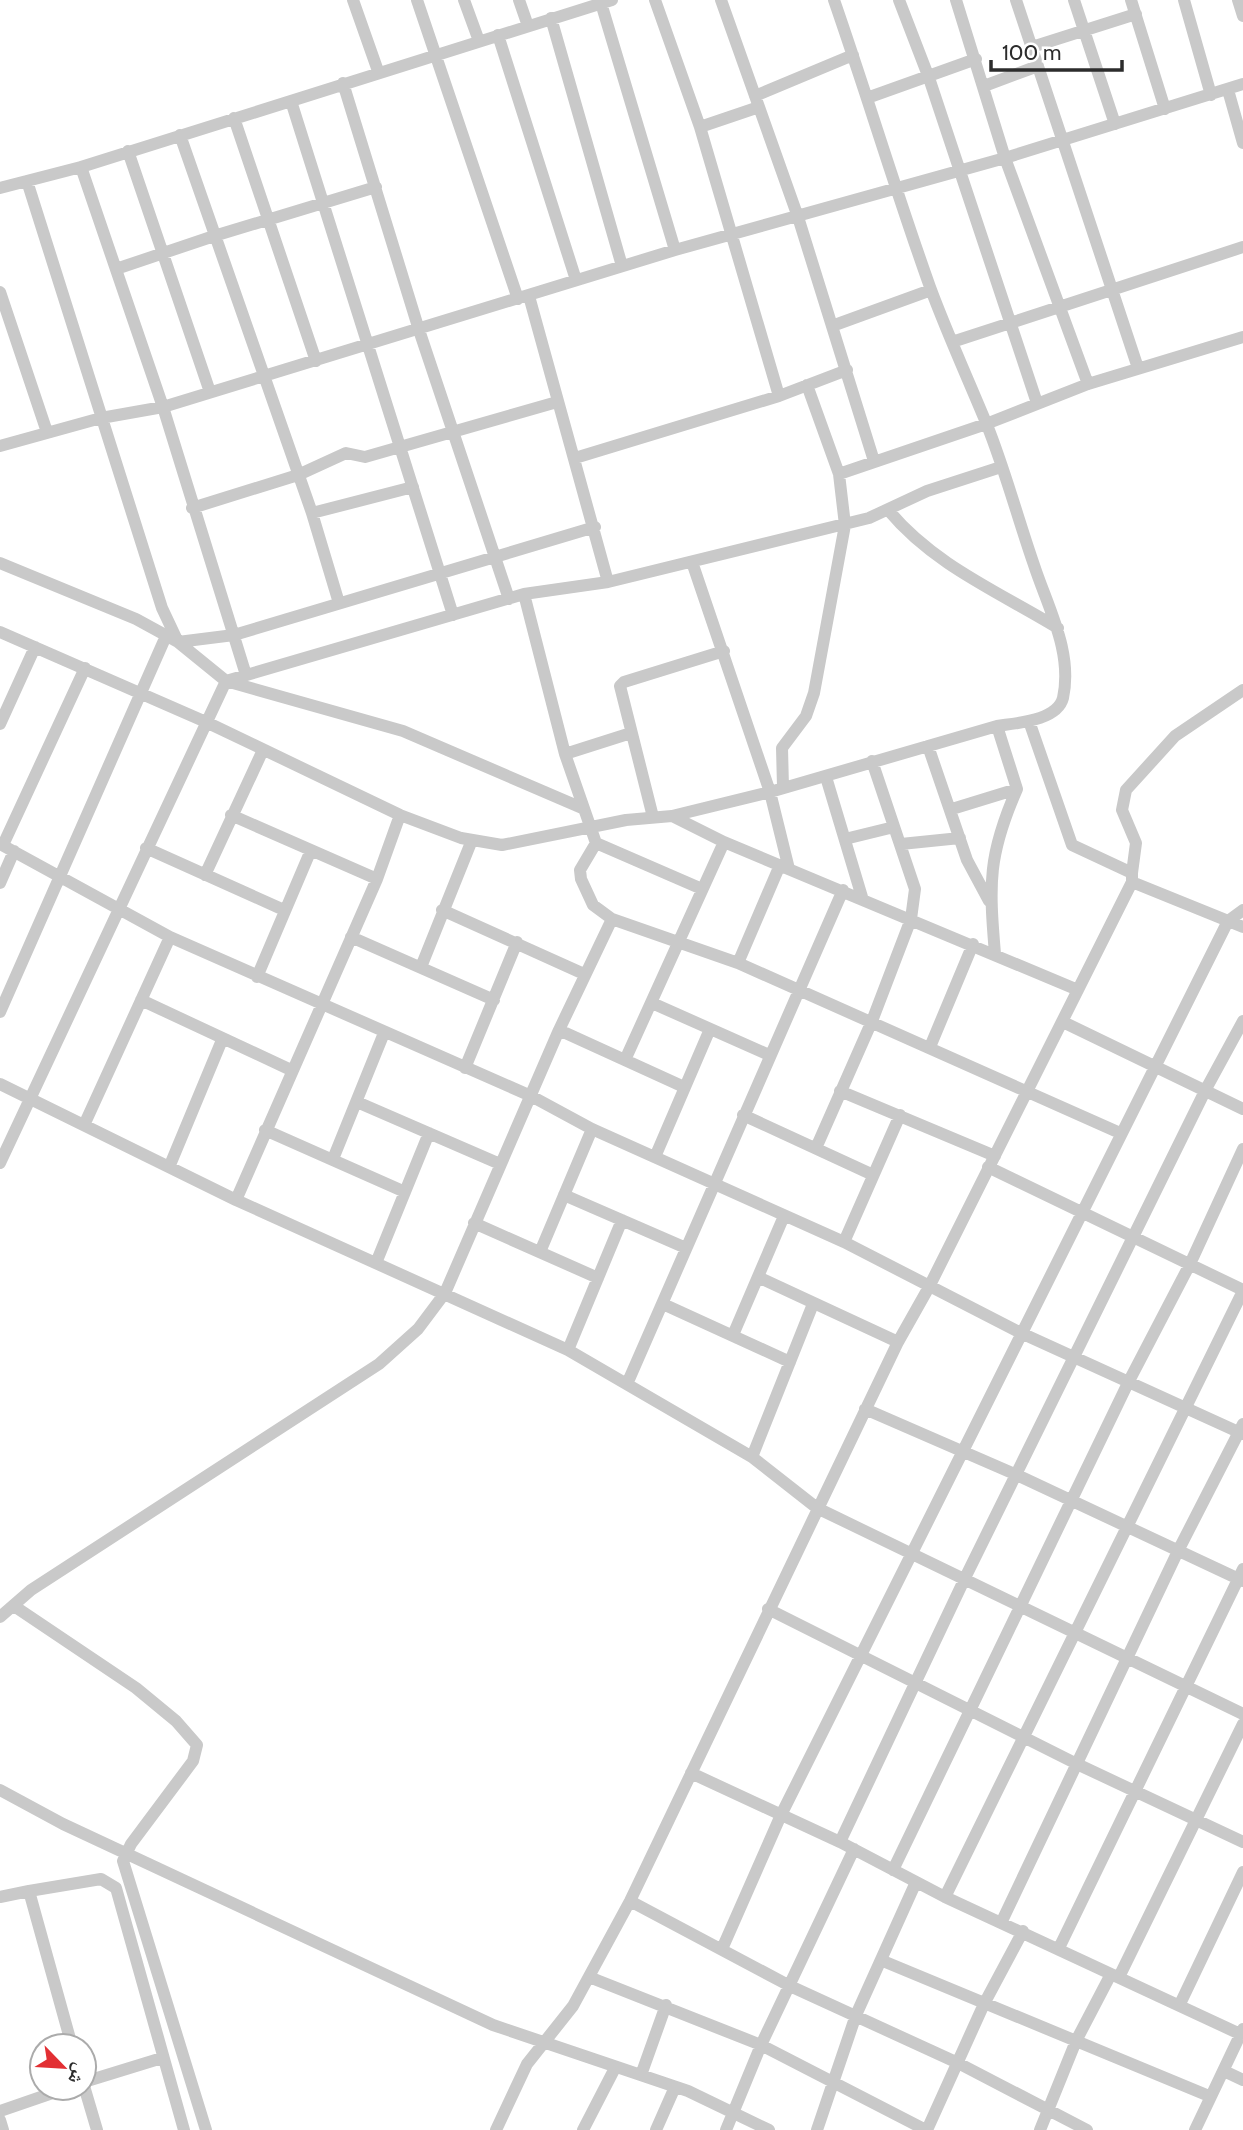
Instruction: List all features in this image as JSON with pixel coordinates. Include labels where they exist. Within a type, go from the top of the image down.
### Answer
[{"type":"street","points":[[353,0],[379,71]]},
{"type":"street","points":[[417,0],[523,297],[575,458],[608,582]]},
{"type":"street","points":[[464,0],[479,41]]},
{"type":"street","points":[[519,0],[528,26]]},
{"type":"street","points":[[655,0],[700,127],[779,396]]},
{"type":"street","points":[[721,0],[798,217],[874,461]]},
{"type":"street","points":[[0,632],[206,722],[400,815],[472,840],[510,845],[603,824],[672,816],[826,777],[872,761],[998,726],[1029,721],[1057,709],[1063,698],[1062,641],[1058,628],[1046,602],[986,424],[895,189],[834,0]]},
{"type":"street","points":[[899,0],[929,78],[1037,403]]},
{"type":"street","points":[[956,0],[985,86],[1005,158],[1088,384]]},
{"type":"street","points":[[1016,0],[1138,368]]},
{"type":"street","points":[[1074,0],[1115,124]]},
{"type":"street","points":[[1130,0],[1166,109]]},
{"type":"street","points":[[1184,0],[1211,95]]},
{"type":"street","points":[[1238,0],[1243,16]]},
{"type":"street","points":[[0,188],[81,167],[528,26],[578,5],[606,2],[675,250]]},
{"type":"street","points":[[1032,47],[1136,14]]},
{"type":"street","points":[[551,18],[622,266]]},
{"type":"street","points":[[498,35],[576,280]]},
{"type":"street","points":[[700,127],[853,55]]},
{"type":"street","points":[[867,99],[976,59]]},
{"type":"street","points":[[985,86],[1038,66]]},
{"type":"street","points":[[343,83],[419,330],[509,599]]},
{"type":"street","points":[[0,446],[101,418],[163,407],[366,347],[675,250],[1005,158],[1243,84]]},
{"type":"street","points":[[1228,90],[1243,143]]},
{"type":"street","points":[[290,100],[453,615]]},
{"type":"street","points":[[234,118],[316,361]]},
{"type":"street","points":[[180,135],[262,377],[312,513],[338,603]]},
{"type":"street","points":[[128,151],[210,392]]},
{"type":"street","points":[[81,167],[163,407],[192,508],[246,675]]},
{"type":"street","points":[[0,1012],[62,877],[140,695],[172,639],[27,181]]},
{"type":"street","points":[[116,269],[376,187]]},
{"type":"street","points":[[952,342],[1243,247]]},
{"type":"street","points":[[832,326],[932,290]]},
{"type":"street","points":[[0,292],[47,432]]},
{"type":"street","points":[[839,474],[986,424],[1088,384],[1243,337]]},
{"type":"street","points":[[575,458],[779,396],[847,370]]},
{"type":"street","points":[[776,790],[782,748],[806,716],[814,693],[845,525],[839,474],[807,385]]},
{"type":"street","points":[[192,508],[298,475],[346,453],[365,457],[557,402]]},
{"type":"street","points":[[0,1163],[117,908],[226,681],[524,594],[608,582],[845,525],[889,511],[927,491],[1001,467]]},
{"type":"street","points":[[312,513],[413,488]]},
{"type":"street","points":[[889,511],[904,528],[959,572],[1058,628]]},
{"type":"street","points":[[172,639],[234,635],[440,571],[595,527]]},
{"type":"street","points":[[692,562],[776,790],[785,867],[738,962]]},
{"type":"street","points":[[0,563],[136,619],[172,639],[226,681],[403,731],[582,808]]},
{"type":"street","points":[[524,594],[565,754],[596,843],[702,889]]},
{"type":"street","points":[[0,724],[35,647]]},
{"type":"street","points":[[653,817],[619,691],[624,682],[724,651]]},
{"type":"street","points":[[0,883],[6,847],[85,668]]},
{"type":"street","points":[[496,2130],[527,2064],[573,2006],[631,1901],[865,1409],[1063,1022],[1132,877],[1136,844],[1122,810],[1126,790],[1175,736],[1243,690]]},
{"type":"street","points":[[1029,721],[1072,845],[1132,877],[1243,927]]},
{"type":"street","points":[[995,954],[991,864],[1000,828],[1017,789],[998,726]]},
{"type":"street","points":[[565,754],[631,733]]},
{"type":"street","points":[[928,746],[967,860],[991,904]]},
{"type":"street","points":[[205,875],[263,750]]},
{"type":"street","points":[[816,1149],[872,1021],[911,919],[915,889],[872,761]]},
{"type":"street","points":[[826,777],[862,897]]},
{"type":"street","points":[[951,809],[1017,789]]},
{"type":"street","points":[[232,815],[377,879]]},
{"type":"street","points":[[236,1200],[377,879],[400,815]]},
{"type":"street","points":[[672,816],[724,842],[862,897],[1078,990]]},
{"type":"street","points":[[845,839],[894,827]]},
{"type":"street","points":[[901,844],[960,838]]},
{"type":"street","points":[[421,967],[472,840]]},
{"type":"street","points":[[625,1060],[724,842]]},
{"type":"street","points":[[596,843],[580,870],[581,879],[593,905],[612,919],[738,962],[1121,1133]]},
{"type":"street","points":[[6,847],[170,937],[531,1096],[592,1129],[844,1242],[1021,1333],[1185,1410],[1242,1430],[1178,1551],[1002,1921]]},
{"type":"street","points":[[146,848],[284,910]]},
{"type":"street","points":[[257,977],[311,850]]},
{"type":"street","points":[[627,1384],[843,890]]},
{"type":"street","points":[[442,910],[584,974]]},
{"type":"street","points":[[722,1949],[781,1815],[964,1454],[1081,1212],[1228,921],[1243,911]]},
{"type":"street","points":[[0,1618],[31,1590],[379,1364],[418,1329],[445,1293],[584,974],[612,919]]},
{"type":"street","points":[[85,1123],[170,937]]},
{"type":"street","points":[[351,937],[494,1000]]},
{"type":"street","points":[[465,1068],[517,942]]},
{"type":"street","points":[[930,1047],[972,944]]},
{"type":"street","points":[[141,1000],[291,1070]]},
{"type":"street","points":[[652,1003],[769,1055]]},
{"type":"street","points":[[840,1842],[965,1578],[1136,1237],[1206,1089],[1243,1021]]},
{"type":"street","points":[[1063,1022],[1243,1109]]},
{"type":"street","points":[[655,1157],[710,1029]]},
{"type":"street","points":[[559,1030],[684,1087]]},
{"type":"street","points":[[333,1159],[384,1033]]},
{"type":"street","points":[[170,1165],[222,1040]]},
{"type":"street","points":[[0,1084],[85,1123],[236,1200],[568,1350],[752,1457],[817,1508],[1243,1714]]},
{"type":"street","points":[[840,1091],[900,1115],[991,1161],[1081,1212],[1243,1290],[945,1897]]},
{"type":"street","points":[[357,1102],[500,1164]]},
{"type":"street","points":[[743,1115],[871,1174]]},
{"type":"street","points":[[844,1242],[871,1174],[900,1115]]},
{"type":"street","points":[[540,1252],[592,1129]]},
{"type":"street","points":[[265,1130],[405,1192]]},
{"type":"street","points":[[376,1263],[429,1133]]},
{"type":"street","points":[[893,1870],[1073,1502],[1128,1383],[1191,1264],[1243,1149]]},
{"type":"street","points":[[564,1195],[686,1248]]},
{"type":"street","points":[[733,1335],[784,1216]]},
{"type":"street","points":[[568,1350],[622,1220]]},
{"type":"street","points":[[474,1223],[598,1278]]},
{"type":"street","points":[[758,1278],[898,1342]]},
{"type":"street","points":[[663,1304],[790,1362]]},
{"type":"street","points":[[752,1457],[813,1304]]},
{"type":"street","points":[[865,1409],[1017,1475],[1178,1551],[1241,1576],[1059,1948]]},
{"type":"street","points":[[14,1606],[136,1688],[176,1721],[197,1745],[193,1761],[126,1852],[123,1861],[206,2130]]},
{"type":"street","points":[[768,1609],[1077,1764],[1243,1842]]},
{"type":"street","points":[[1040,2130],[1076,2041],[1115,1976],[1243,1724]]},
{"type":"street","points":[[691,1773],[840,1842],[945,1897],[1241,2032],[1195,2130]]},
{"type":"street","points":[[0,1790],[493,2025],[536,2040],[545,2040],[615,2068],[675,2087],[769,2130]]},
{"type":"street","points":[[726,2130],[761,2045],[854,1849]]},
{"type":"street","points":[[1180,2004],[1243,1872]]},
{"type":"street","points":[[0,1898],[101,1879],[116,1888],[184,2130]]},
{"type":"street","points":[[817,2130],[856,2015],[883,1961],[916,1882]]},
{"type":"street","points":[[29,1891],[68,2032]]},
{"type":"street","points":[[631,1901],[790,1986],[958,2063],[1087,2130]]},
{"type":"street","points":[[589,1977],[666,2005],[761,2045],[927,2130],[984,2004],[1023,1931]]},
{"type":"street","points":[[883,1961],[1209,2096]]},
{"type":"street","points":[[640,2075],[666,2005]]},
{"type":"street","points":[[98,2079],[162,2058]]},
{"type":"street","points":[[583,2130],[615,2068]]},
{"type":"street","points":[[1224,2071],[1243,2080]]},
{"type":"street","points":[[656,2130],[675,2087]]},
{"type":"street","points":[[0,2111],[28,2101]]},
{"type":"street","points":[[89,2102],[97,2130]]},
{"type":"street","points":[[0,2120],[3,2130]]}]
